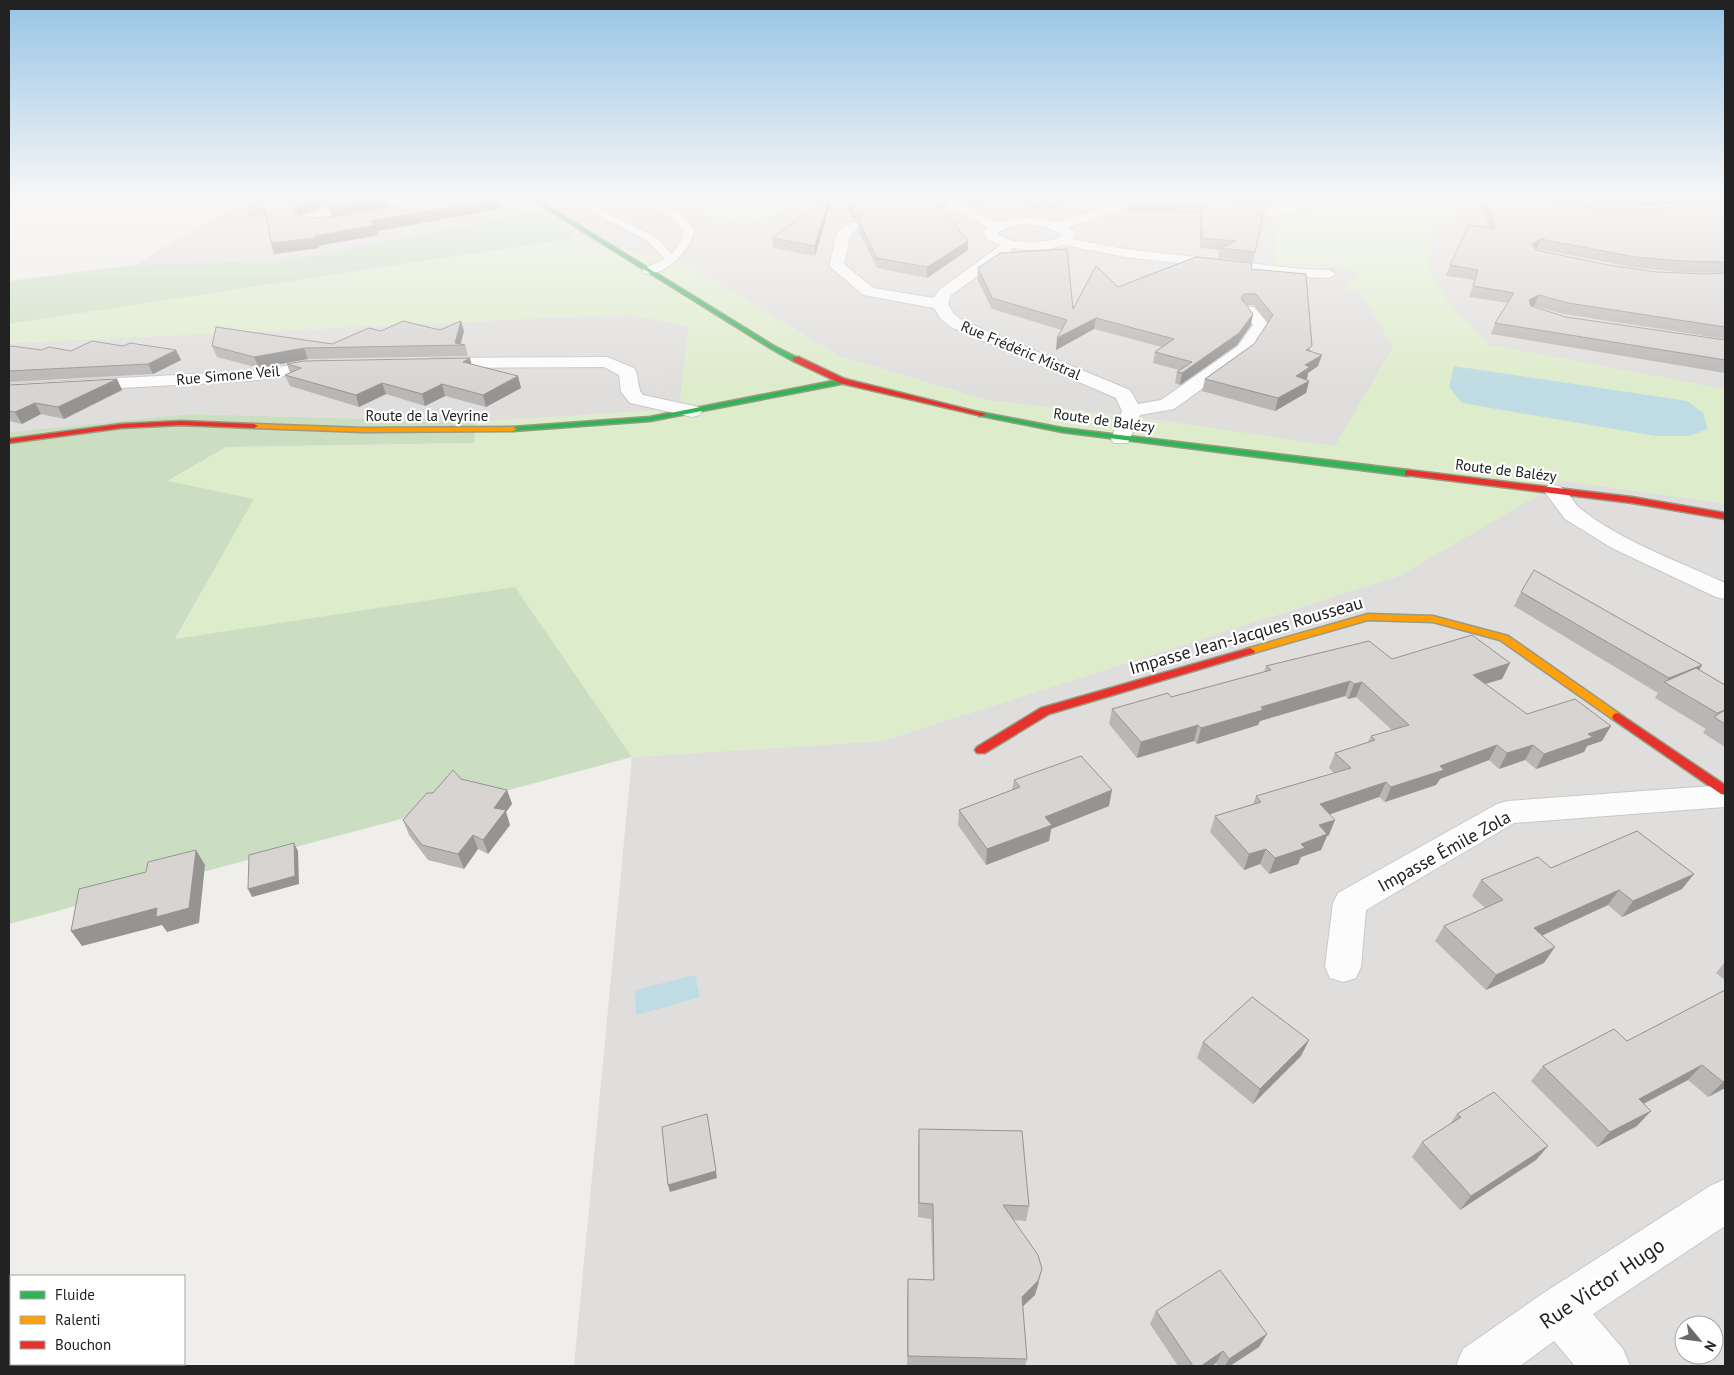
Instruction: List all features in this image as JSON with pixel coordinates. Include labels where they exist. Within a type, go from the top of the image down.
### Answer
[{"type":"main road","name":"Route de Balézy","points":[[631,261],[772,347],[843,380],[980,414],[1121,439],[1632,500],[1725,516]]},
{"type":"main road","name":"Route de la Veyrine","points":[[9,441],[121,426],[181,423],[364,430],[505,430],[650,419],[843,380]]},
{"type":"main road","name":"Impasse Jean-Jacques Rousseau","points":[[981,750],[1045,710],[1368,617],[1433,619],[1504,638],[1725,791]]},
{"type":"street","points":[[838,261],[837,265],[868,292],[940,304],[944,294],[989,261]]},
{"type":"street","points":[[1197,261],[1301,273],[1329,274]]},
{"type":"street","name":"Rue Frédéric Mistral","points":[[940,304],[947,316],[958,324],[1122,394],[1132,411]]},
{"type":"street","points":[[1121,439],[1132,411],[1167,405],[1244,350],[1261,325],[1248,310]]},
{"type":"street","points":[[414,364],[607,362],[628,372],[630,392],[637,399],[692,411]]},
{"type":"street","name":"Rue Simone Veil","points":[[9,390],[250,376],[308,366],[346,365]]},
{"type":"street","points":[[1555,491],[1573,514],[1620,543],[1725,592]]},
{"type":"street","name":"Impasse Émile Zola","points":[[1343,967],[1350,903],[1508,812],[1725,796]]},
{"type":"street","name":"Rue Victor Hugo","points":[[1480,1366],[1558,1310],[1725,1201]]},
{"type":"street","points":[[1558,1310],[1606,1366]]},
{"type":"lane","points":[[647,271],[668,261]]},
{"type":"shaded area","points":[[141,261],[253,261],[134,265]]},
{"type":"shaded area","points":[[670,261],[1725,261],[1725,1366],[574,1366],[632,757],[882,741],[1401,575],[1172,422],[986,400],[839,356],[690,266]]},
{"type":"shaded area","points":[[628,314],[689,326],[679,409],[476,422],[189,414],[9,432],[9,343]]},
{"type":"shaded area","points":[[633,355],[653,355],[674,390],[655,393]]},
{"type":"green space","points":[[253,261],[423,261],[9,324],[9,281],[134,265]]},
{"type":"green space","points":[[423,261],[670,261],[690,266],[839,356],[986,400],[1172,422],[1335,446],[1393,347],[1361,292],[1346,289],[1361,272],[1332,267],[1305,270],[1274,265],[1274,261],[1430,261],[1429,268],[1447,301],[1490,345],[1725,389],[1725,504],[1563,481],[1401,575],[882,741],[632,757],[515,587],[175,640],[254,499],[168,482],[226,447],[473,443],[476,422],[679,409],[689,326],[628,314],[9,343],[9,324]]},
{"type":"green space","points":[[189,414],[476,422],[474,443],[226,447],[168,481],[254,499],[175,639],[515,587],[632,757],[9,924],[9,432]]},
{"type":"water","points":[[1454,366],[1687,401],[1703,413],[1708,429],[1689,436],[1656,436],[1462,403],[1449,387]]},
{"type":"water","points":[[695,975],[700,997],[636,1015],[635,990]]},
{"type":"building","points":[[895,261],[936,261],[927,267]]},
{"type":"building","points":[[988,261],[1068,261],[1073,309],[1096,266],[1118,287],[1185,261],[1235,261],[1252,263],[1251,269],[1306,274],[1312,346],[1306,350],[1322,355],[1305,365],[1310,367],[1296,376],[1309,381],[1278,398],[1205,379],[1254,344],[1273,315],[1256,294],[1244,294],[1241,298],[1253,314],[1239,333],[1182,373],[1177,372],[1192,362],[1155,352],[1174,339],[1096,318],[1057,338],[1067,320],[992,298],[978,268]]},
{"type":"building","points":[[1452,261],[1590,261],[1657,272],[1725,273],[1725,327],[1568,303],[1539,295],[1529,300],[1531,306],[1566,317],[1725,340],[1725,360],[1495,323],[1514,293],[1473,286],[1478,270],[1450,265]]},
{"type":"building","points":[[403,321],[440,330],[461,321],[455,343],[465,345],[304,348],[254,357],[212,346],[216,327],[332,344],[369,328],[381,331]]},
{"type":"building","points":[[92,341],[123,346],[130,343],[176,350],[148,364],[9,371],[9,347],[11,346],[42,350],[49,347],[71,351]]},
{"type":"building","points":[[470,358],[463,362],[518,376],[483,395],[442,384],[422,394],[382,383],[356,395],[285,375],[301,368],[287,364],[304,361]]},
{"type":"building","points":[[117,379],[58,407],[35,403],[15,412],[9,411],[9,385]]},
{"type":"building","points":[[1534,570],[1702,665],[1669,678],[1521,592]]},
{"type":"building","points":[[1472,635],[1510,663],[1473,675],[1527,714],[1575,699],[1611,726],[1588,734],[1593,737],[1544,754],[1533,745],[1507,753],[1497,745],[1440,766],[1444,770],[1391,787],[1386,782],[1320,804],[1335,820],[1319,825],[1327,834],[1301,844],[1305,848],[1275,858],[1266,849],[1249,854],[1215,816],[1261,802],[1256,796],[1351,768],[1335,753],[1375,740],[1371,736],[1409,725],[1362,682],[1354,684],[1350,681],[1261,707],[1263,710],[1201,728],[1198,725],[1141,742],[1112,709],[1168,693],[1171,697],[1271,670],[1266,666],[1369,641],[1392,659]]},
{"type":"building","points":[[1696,668],[1725,685],[1725,710],[1717,713],[1664,682]]},
{"type":"building","points":[[1725,710],[1725,724],[1714,717]]},
{"type":"building","points":[[1081,756],[1112,790],[1045,817],[1052,825],[987,849],[959,810],[1020,787],[1014,780]]},
{"type":"building","points":[[453,770],[461,779],[507,790],[494,808],[506,810],[483,840],[473,835],[458,854],[422,845],[403,820],[427,793],[433,793]]},
{"type":"building","points":[[1637,831],[1694,874],[1633,901],[1619,890],[1534,928],[1555,947],[1496,975],[1444,926],[1503,900],[1481,880],[1538,857],[1551,868]]},
{"type":"building","points":[[294,843],[295,876],[248,889],[249,855]]},
{"type":"building","points":[[196,850],[189,908],[156,917],[157,908],[71,931],[79,889],[146,872],[148,862]]},
{"type":"building","points":[[1725,990],[1725,1081],[1723,1082],[1702,1065],[1639,1099],[1651,1111],[1610,1132],[1543,1066],[1614,1029],[1627,1041]]},
{"type":"building","points":[[1252,997],[1309,1040],[1260,1089],[1203,1042]]},
{"type":"building","points":[[1494,1092],[1548,1146],[1471,1196],[1422,1142],[1461,1117],[1457,1114]]},
{"type":"building","points":[[707,1114],[716,1171],[668,1185],[662,1127]]},
{"type":"building","points":[[919,1129],[1022,1131],[1029,1206],[1003,1205],[1038,1255],[1042,1269],[1038,1281],[1022,1297],[1027,1359],[908,1356],[908,1279],[934,1280],[933,1204],[919,1203]]},
{"type":"building","points":[[1220,1270],[1267,1334],[1229,1359],[1223,1351],[1201,1366],[1193,1366],[1156,1311]]},
{"type":"traffic: fast","points":[[634,261],[772,347],[796,359]]},
{"type":"traffic: fast","points":[[513,429],[650,419],[843,381]]},
{"type":"traffic: fast","points":[[982,414],[1062,430],[1408,473]]},
{"type":"traffic: slow","points":[[254,426],[364,430],[513,429]]},
{"type":"traffic: slow","points":[[1250,651],[1368,617],[1433,619],[1504,638],[1618,717]]},
{"type":"traffic: jam","points":[[796,359],[843,381],[982,414]]},
{"type":"traffic: jam","points":[[9,441],[121,426],[181,423],[254,426]]},
{"type":"traffic: jam","points":[[1408,473],[1632,500],[1725,516]]},
{"type":"traffic: jam","points":[[981,750],[1045,711],[1250,651]]},
{"type":"traffic: jam","points":[[1618,717],[1725,791]]}]
